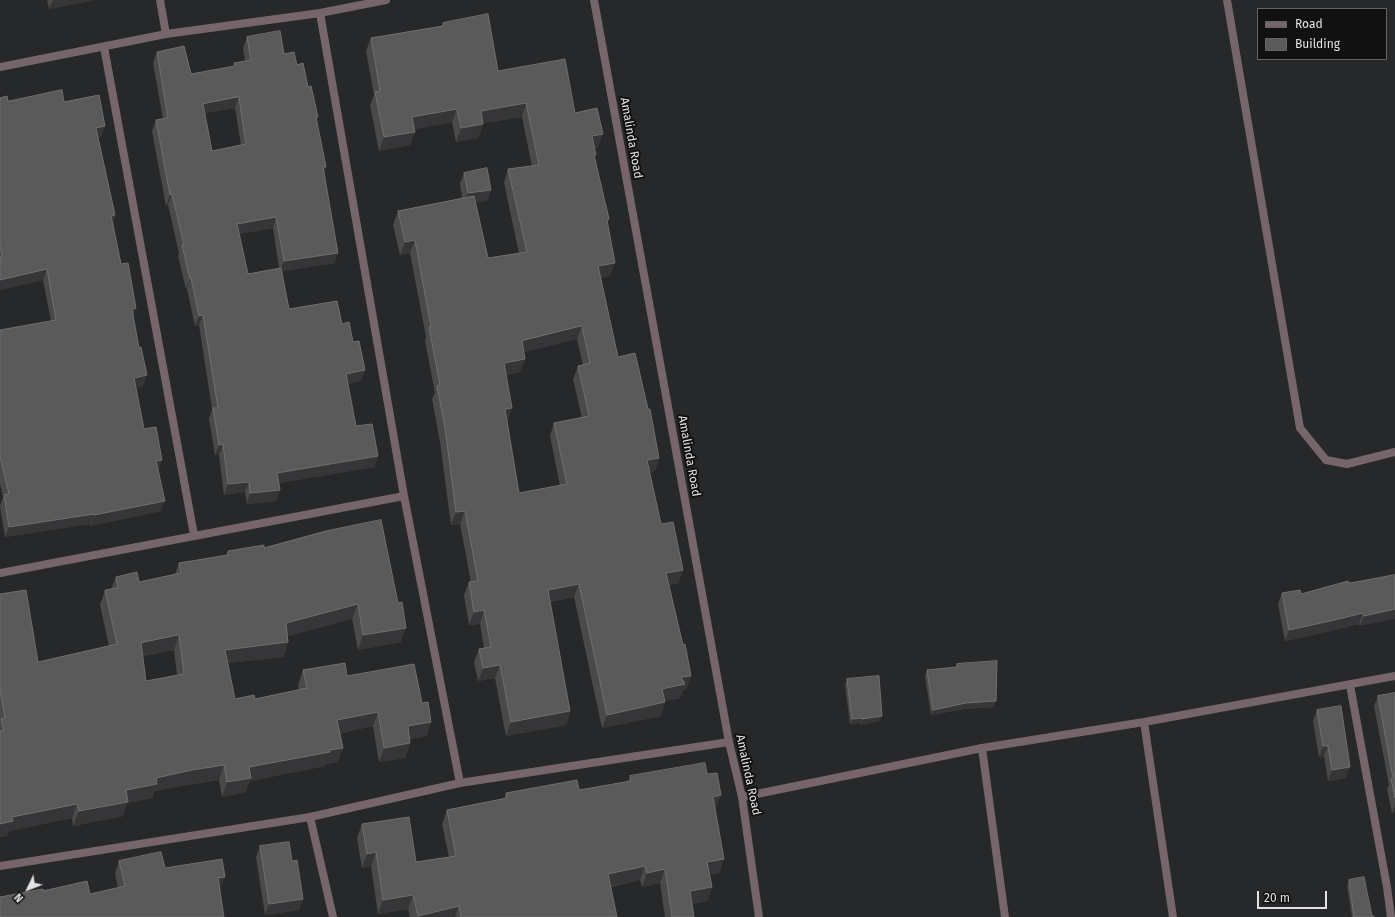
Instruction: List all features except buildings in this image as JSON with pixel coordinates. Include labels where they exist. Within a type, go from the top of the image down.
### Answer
[{"type":"street","points":[[160,0],[166,34]]},
{"type":"street","points":[[0,67],[166,34],[320,13],[386,0]]},
{"type":"street","name":"Amalinda Road","points":[[594,0],[729,742],[742,796],[759,917]]},
{"type":"street","points":[[1227,0],[1300,428],[1326,460],[1347,464],[1395,452]]},
{"type":"street","points":[[320,13],[404,496],[460,784]]},
{"type":"street","points":[[104,46],[194,535]]},
{"type":"street","points":[[0,573],[404,496]]},
{"type":"street","points":[[742,796],[982,748],[1144,722],[1395,676]]},
{"type":"street","points":[[1350,685],[1391,887],[1391,917]]},
{"type":"street","points":[[1144,722],[1173,917]]},
{"type":"street","points":[[0,866],[310,817],[460,784],[729,742]]},
{"type":"street","points":[[982,748],[1005,917]]},
{"type":"street","points":[[310,817],[334,917]]}]
